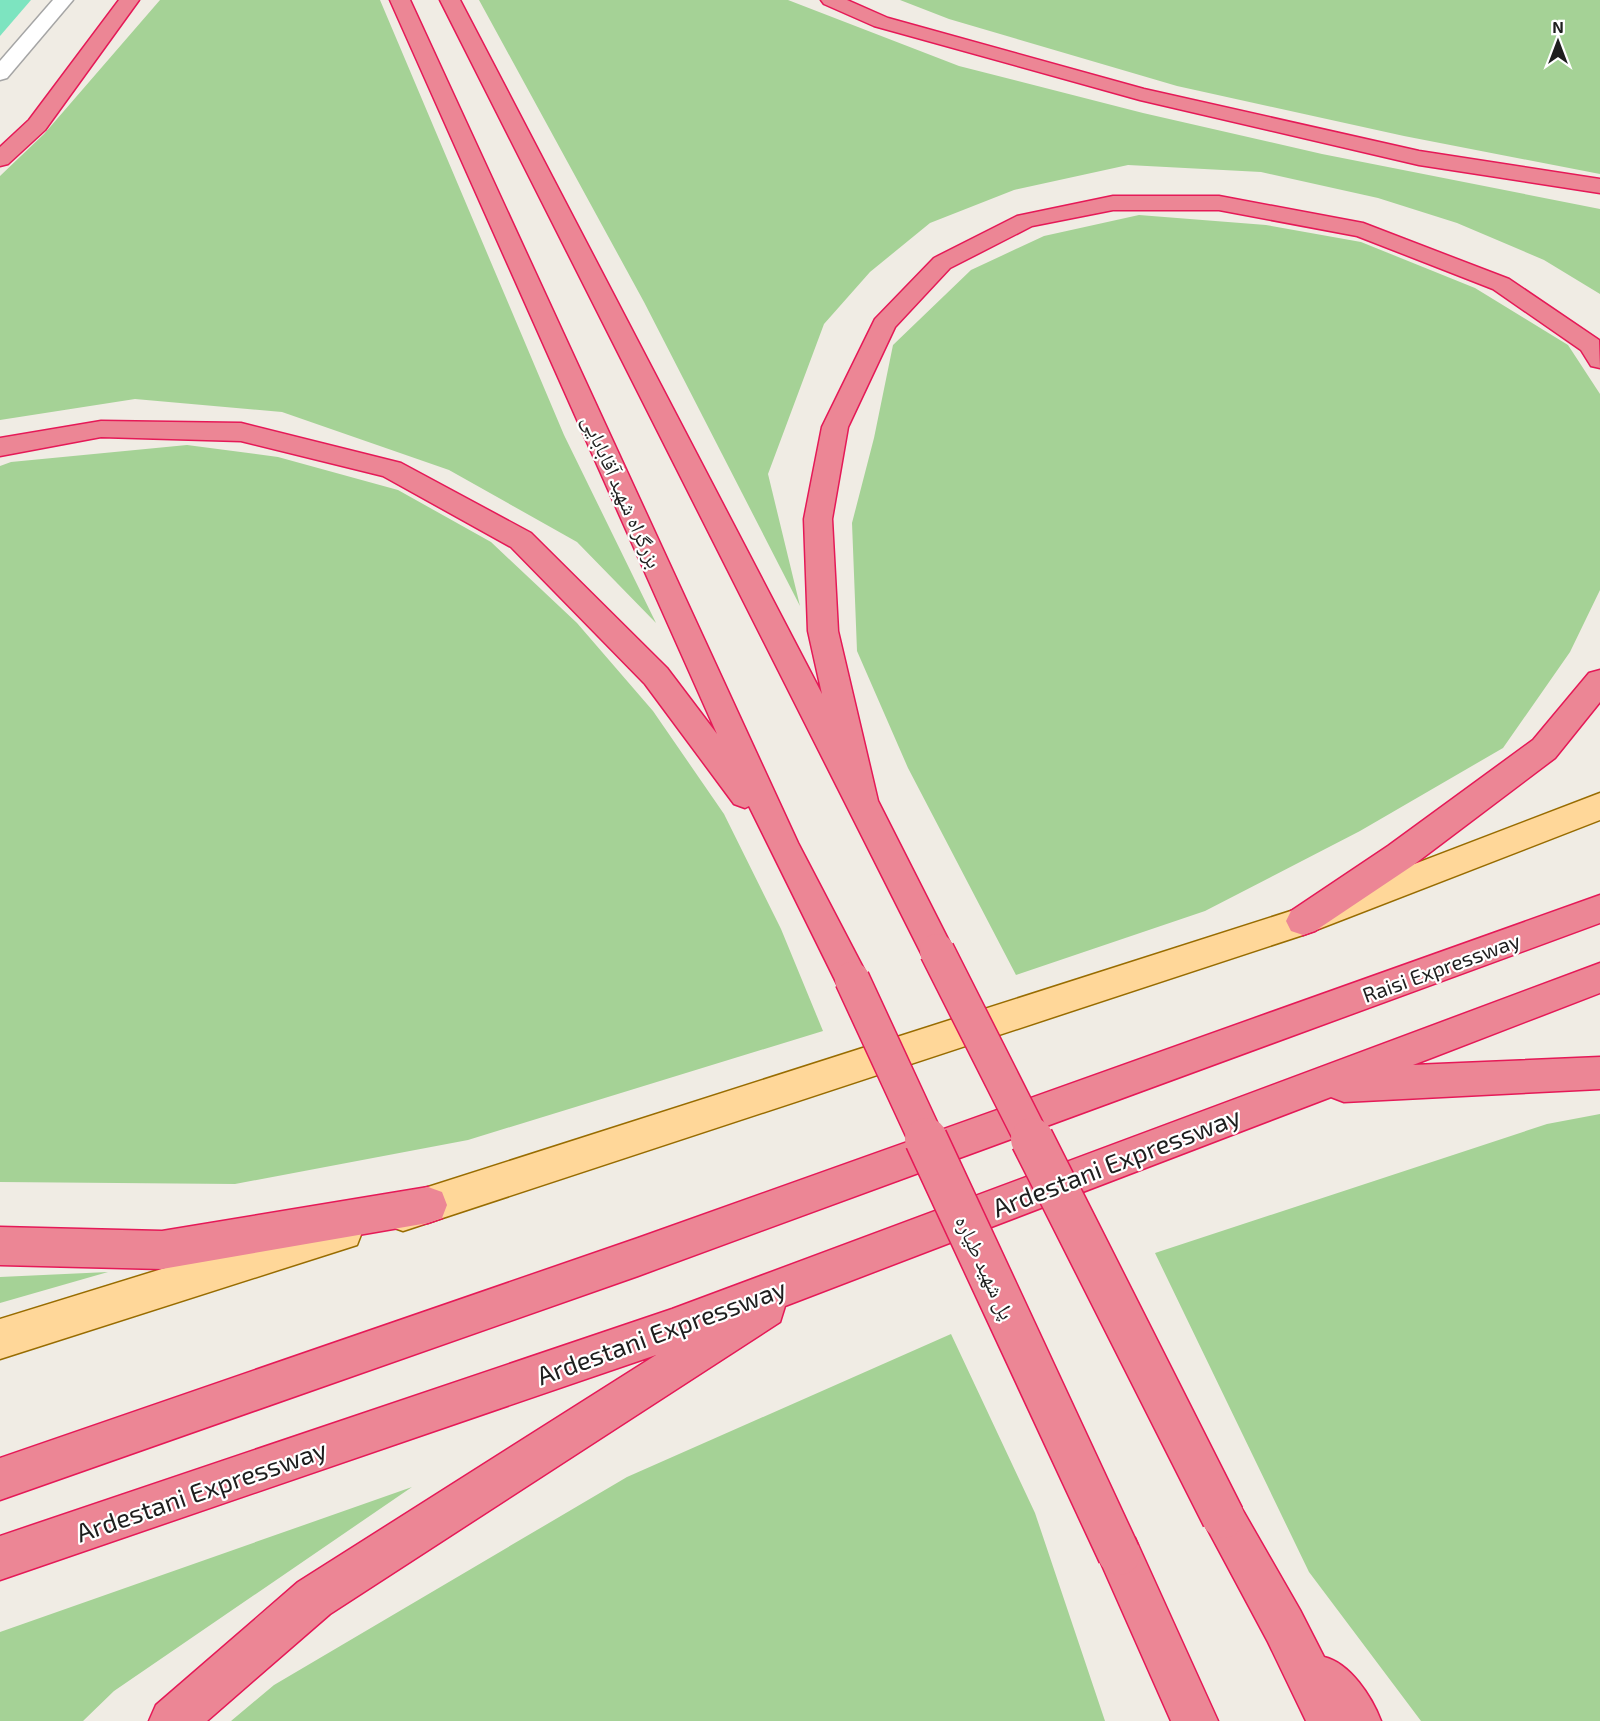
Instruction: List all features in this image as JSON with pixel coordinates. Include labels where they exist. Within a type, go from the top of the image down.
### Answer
[{"type":"highway","points":[[0,159],[37,125],[129,0]]},
{"type":"highway","name":"بزرگراه شهید آقابابایی","points":[[400,0],[783,846],[852,979]]},
{"type":"highway","points":[[450,0],[862,801],[1222,1517],[1284,1626],[1331,1721]]},
{"type":"highway","points":[[831,0],[881,22],[1140,94],[1419,159],[1600,186]]},
{"type":"highway","points":[[862,801],[824,631],[818,519],[835,427],[884,324],[942,263],[1025,221],[1113,203],[1219,203],[1363,230],[1501,284],[1590,345],[1600,360]]},
{"type":"highway","points":[[0,447],[101,429],[241,432],[392,469],[521,540],[656,676],[783,846]]},
{"type":"highway","points":[[1303,921],[1400,856],[1544,749],[1600,681]]},
{"type":"highway","name":"Raisi Expressway","points":[[0,1479],[638,1257],[1600,909]]},
{"type":"highway","points":[[1315,1086],[1600,978]]},
{"type":"highway","name":"پل شهید طیاره","points":[[852,979],[1119,1554]]},
{"type":"highway","points":[[1315,1086],[1600,1073]]},
{"type":"highway","name":"Ardestani Expressway","points":[[0,1558],[672,1329],[1315,1086]]},
{"type":"highway","points":[[0,1246],[162,1250],[428,1205]]},
{"type":"highway","points":[[172,1721],[314,1598],[824,1271]]},
{"type":"highway","points":[[1119,1554],[1174,1721]]},
{"type":"highway","points":[[1119,1554],[1195,1721]]},
{"type":"highway","points":[[1284,1626],[1358,1721]]},
{"type":"main road","points":[[0,1339],[428,1205],[1303,921],[1600,806]]},
{"type":"lane","points":[[0,74],[63,0]]},
{"type":"green space","points":[[0,0],[31,0],[0,36]]},
{"type":"green space","points":[[160,0],[380,0],[564,435],[656,623],[577,542],[449,470],[282,412],[135,399],[0,420],[0,176],[44,134]]},
{"type":"green space","points":[[479,0],[788,0],[959,66],[1143,113],[1322,154],[1600,209],[1600,294],[1544,260],[1457,223],[1378,198],[1261,172],[1128,165],[1014,190],[930,223],[870,272],[824,324],[768,474],[800,606],[644,302]]},
{"type":"green space","points":[[900,0],[1600,0],[1600,174],[1404,136],[1177,86],[949,19]]},
{"type":"green space","points":[[1139,215],[1266,225],[1361,242],[1475,288],[1568,345],[1600,394],[1600,590],[1570,652],[1503,748],[1360,831],[1205,911],[1016,975],[908,768],[857,651],[852,523],[874,438],[893,345],[971,270],[1044,236]]},
{"type":"green space","points":[[187,445],[278,457],[398,490],[491,542],[577,623],[653,711],[724,814],[781,929],[823,1031],[468,1140],[235,1184],[0,1182],[0,466],[11,462]]},
{"type":"green space","points":[[1600,1114],[1600,1721],[1421,1721],[1309,1572],[1155,1253],[1547,1124]]},
{"type":"green space","points":[[108,1272],[0,1303],[0,1277]]},
{"type":"green space","points":[[951,1334],[1035,1513],[1105,1721],[231,1721],[274,1685],[627,1477]]},
{"type":"green space","points":[[412,1487],[114,1691],[83,1721],[0,1721],[0,1632]]}]
